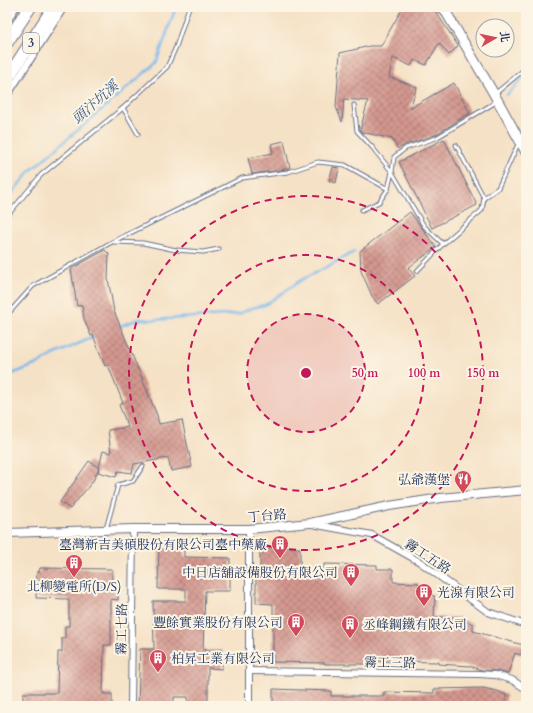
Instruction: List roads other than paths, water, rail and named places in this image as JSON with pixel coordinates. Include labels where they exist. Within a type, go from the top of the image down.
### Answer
[{"type":"highway","name":"3","points":[[7,42],[30,7]]},
{"type":"highway","name":"3","points":[[7,79],[54,7]]},
{"type":"main road","points":[[443,7],[496,97],[526,152]]},
{"type":"street","points":[[7,21],[16,7]]},
{"type":"street","points":[[7,96],[64,7]]},
{"type":"street","name":"丁台路","points":[[7,532],[132,528],[249,529],[310,523],[389,506],[441,498],[526,490]]},
{"type":"street","name":"霧工五路","points":[[310,523],[372,535],[420,562],[488,612],[526,625]]},
{"type":"street","name":"霧工七路","points":[[131,706],[132,528]]},
{"type":"street","points":[[249,529],[249,706]]},
{"type":"street","name":"霧工三路","points":[[250,671],[479,674],[512,680],[526,689]]},
{"type":"lane","points":[[7,216],[41,175],[123,108],[167,67],[176,47],[189,7]]},
{"type":"lane","points":[[362,210],[379,202],[388,189],[394,156],[406,148],[436,138],[496,97],[526,68]]},
{"type":"lane","points":[[354,105],[357,131],[392,172],[424,226],[443,244]]},
{"type":"lane","points":[[123,108],[138,134]]},
{"type":"lane","points":[[484,198],[498,188],[520,141]]},
{"type":"lane","points":[[417,271],[443,244],[482,210],[484,198],[456,145]]},
{"type":"lane","points":[[7,315],[33,286],[112,242],[242,178],[288,172],[318,162],[345,165],[388,189]]},
{"type":"lane","points":[[112,242],[142,243],[176,250],[203,252],[219,250]]},
{"type":"lane","points":[[106,529],[118,485],[133,482],[144,466]]},
{"type":"waterway","name":"頭汴坑溪","points":[[7,199],[30,171],[156,63],[176,7]]},
{"type":"waterway","points":[[507,95],[526,76]]},
{"type":"waterway","points":[[117,327],[139,319],[152,320],[238,314],[252,308],[265,305],[301,280],[354,252]]},
{"type":"waterway","points":[[7,376],[40,363],[53,355],[96,336]]},
{"type":"place","name":"弘爺漢堡","points":[[463,494]]},
{"type":"place","name":"臺灣新吉美碩股份有限公司臺中藥廠","points":[[280,559]]},
{"type":"place","name":"北柳變電所(D/S)","points":[[74,578]]},
{"type":"place","name":"中日店舖設備股份有限公司","points":[[351,587]]},
{"type":"place","name":"光湶有限公司","points":[[424,607]]},
{"type":"place","name":"豐餘實業股份有限公司","points":[[296,637]]},
{"type":"place","name":"丞峰鋼鐵有限公司","points":[[350,639]]},
{"type":"place","name":"柏昇工業有限公司","points":[[158,673]]}]
